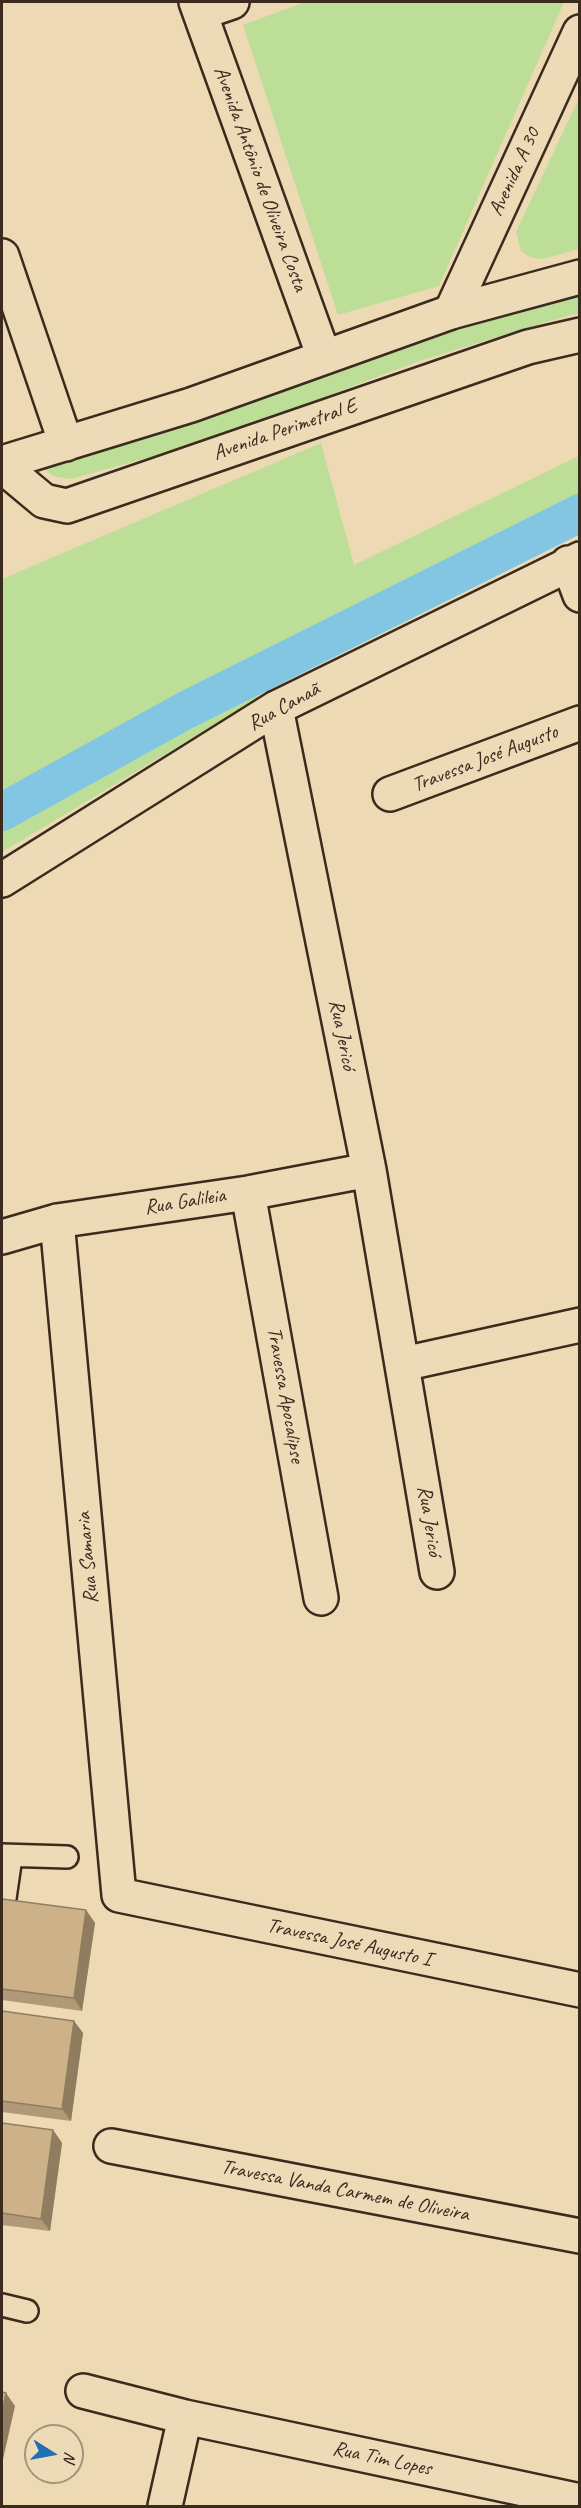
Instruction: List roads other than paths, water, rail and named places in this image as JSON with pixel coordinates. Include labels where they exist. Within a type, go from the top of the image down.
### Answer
[{"type":"street","points":[[198,7],[232,2]]},
{"type":"street","name":"Avenida Antônio de Oliveira Costa","points":[[198,7],[324,357]]},
{"type":"street","name":"Avenida A 30","points":[[451,312],[579,32]]},
{"type":"street","points":[[2,256],[66,444]]},
{"type":"street","points":[[2,464],[191,405],[451,312],[579,277]]},
{"type":"street","name":"Avenida Perimetral E","points":[[2,464],[44,501],[67,506],[528,347],[579,335]]},
{"type":"street","points":[[574,561],[579,594]]},
{"type":"street","name":"Rua Canaã","points":[[2,880],[276,708],[574,561]]},
{"type":"street","name":"Rua Jericó","points":[[276,708],[369,1170],[437,1572]]},
{"type":"street","name":"Travessa José Augusto","points":[[390,794],[579,723]]},
{"type":"street","name":"Rua Galileia","points":[[2,1236],[57,1221],[248,1193],[369,1170]]},
{"type":"street","name":"Travessa Apocalipse","points":[[248,1193],[321,1598]]},
{"type":"street","name":"Rua Samaria","points":[[57,1221],[119,1895]]},
{"type":"street","points":[[403,1364],[579,1325]]},
{"type":"street","name":"Travessa José Augusto I","points":[[119,1895],[579,1990]]},
{"type":"street","name":"Travessa Vanda Carmem de Oliveira","points":[[111,2146],[579,2236]]},
{"type":"street","name":"Rua Tim Lopes","points":[[83,2391],[185,2416],[579,2501]]},
{"type":"street","points":[[165,2506],[185,2416]]},
{"type":"lane","points":[[2,1919],[7,1856],[67,1857]]},
{"type":"lane","points":[[2,2305],[27,2311]]},
{"type":"waterway","points":[[2,812],[186,710],[580,513]]}]
